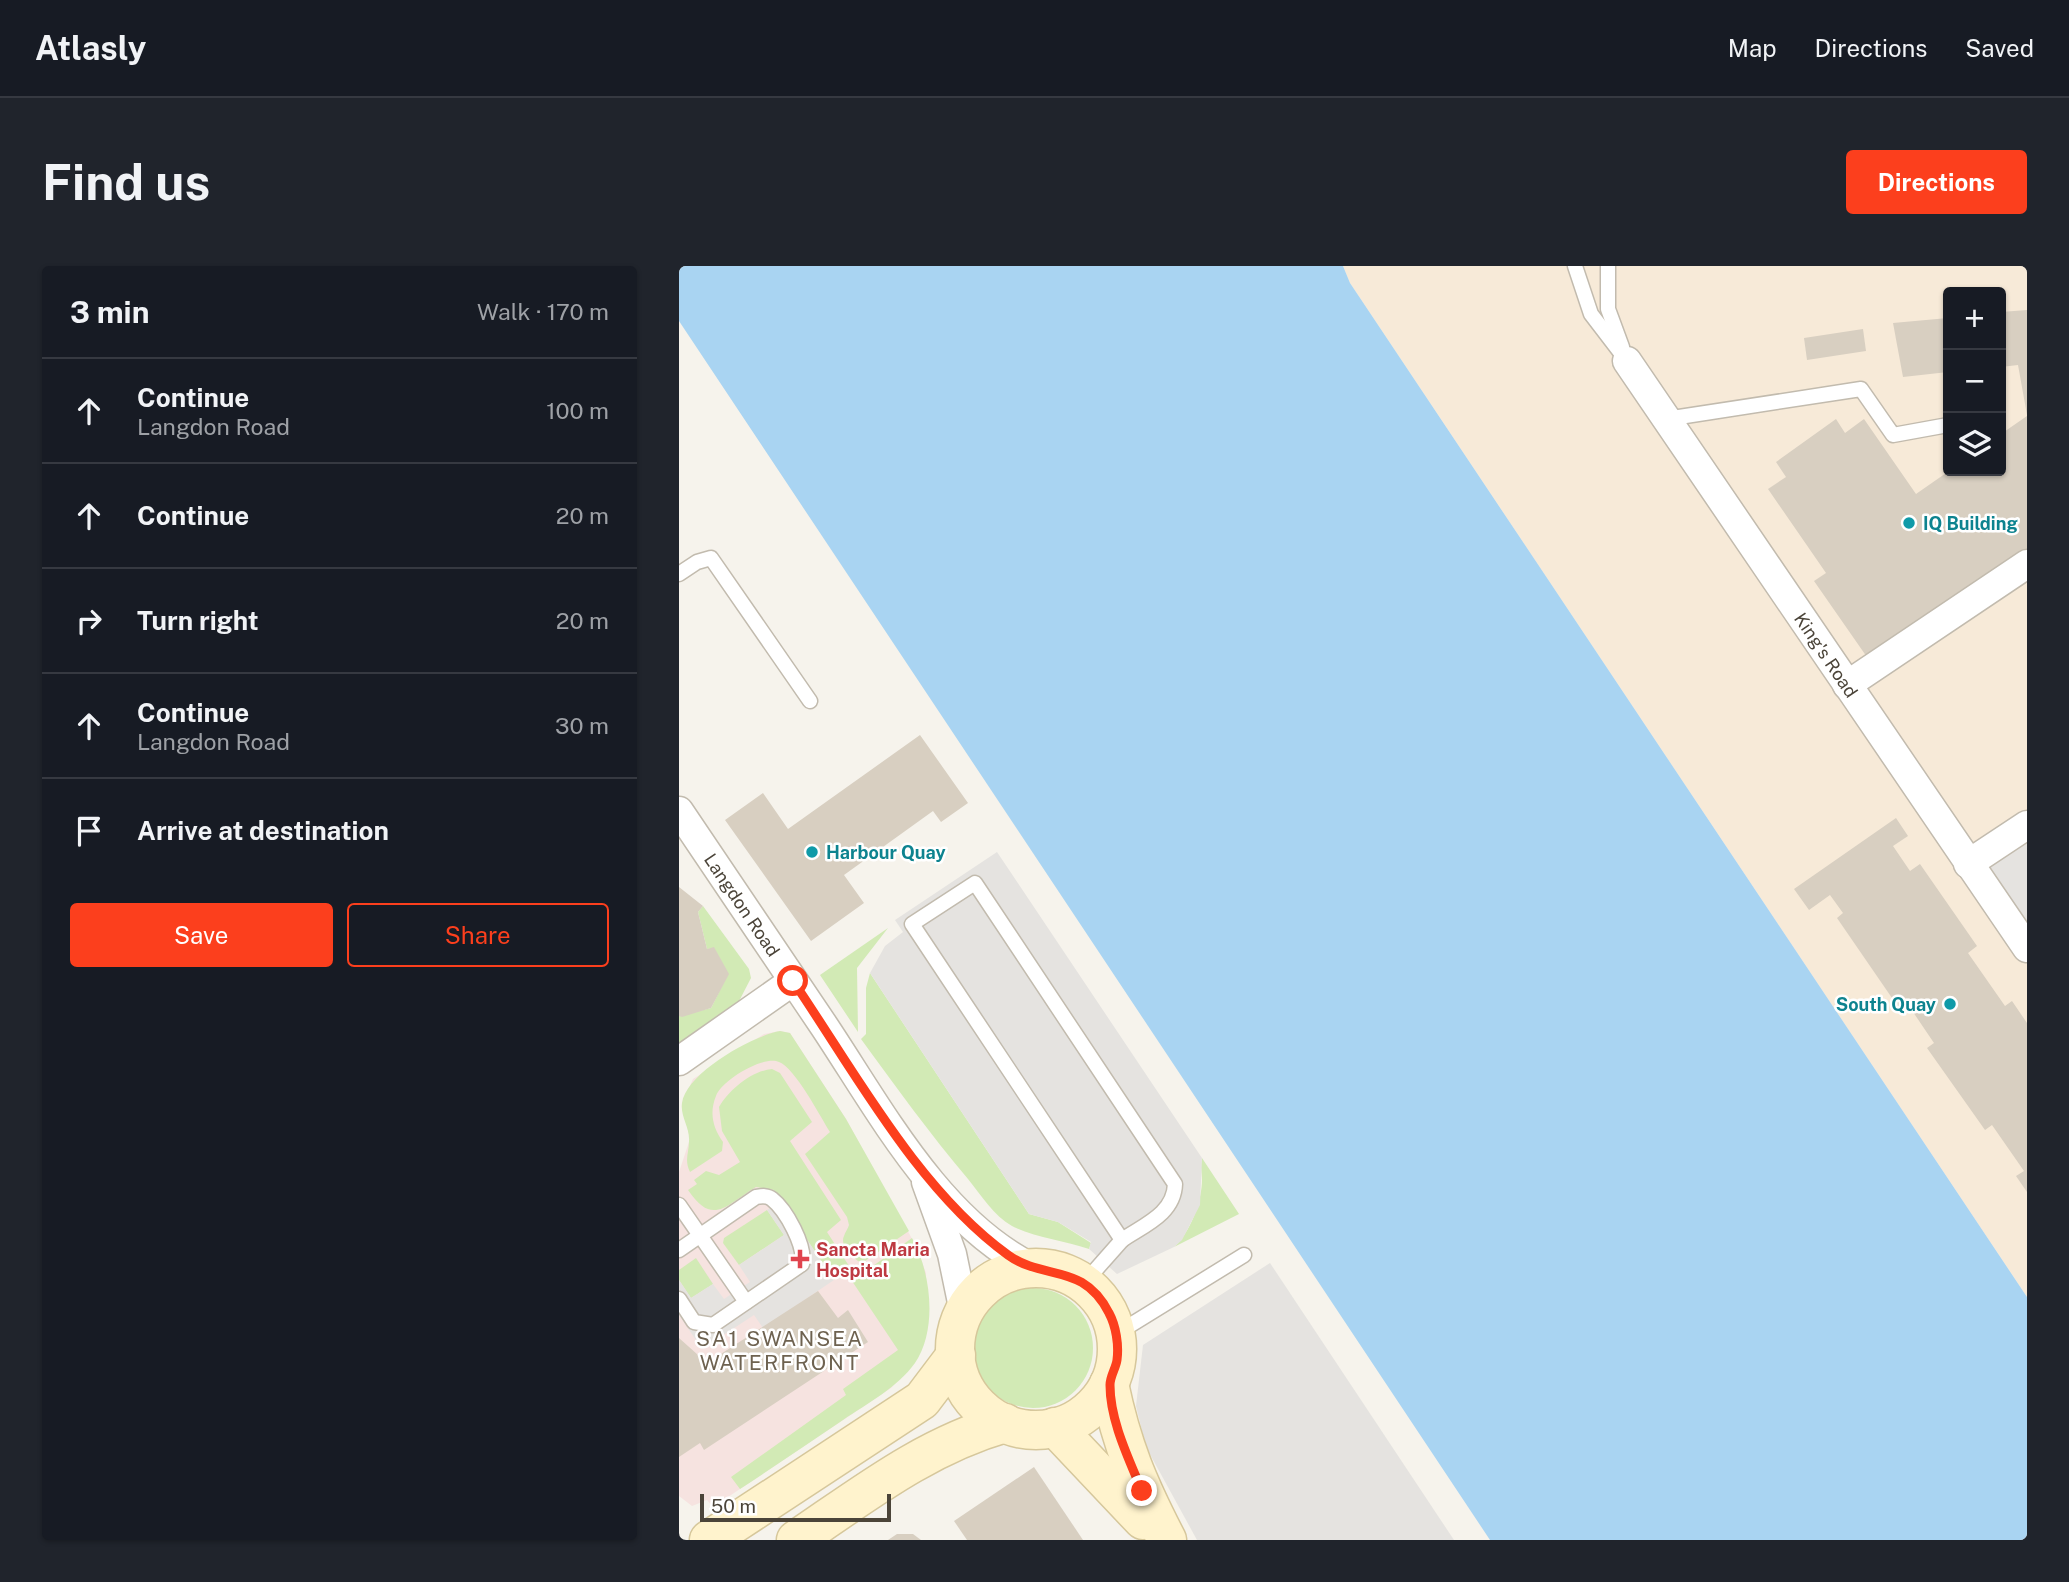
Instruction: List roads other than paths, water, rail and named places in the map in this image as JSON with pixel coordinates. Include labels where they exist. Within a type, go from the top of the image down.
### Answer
[{"type":"street","name":"King's Road","points":[[1627,362],[2027,948]]},
{"type":"street","points":[[1847,685],[2027,564]]},
{"type":"street","name":"Langdon Road","points":[[679,811],[922,1173],[980,1232],[1010,1256],[1033,1268]]},
{"type":"street","points":[[1968,864],[2027,825]]},
{"type":"street","points":[[681,1063],[793,981]]},
{"type":"street","name":"Langdon Road","points":[[922,1173],[952,1254],[964,1312]]},
{"type":"street","points":[[1033,1268],[1067,1273],[1084,1283],[1110,1314],[1116,1334],[1117,1360],[1109,1384],[1087,1412],[1055,1427],[1021,1429],[986,1412],[971,1396],[955,1355],[957,1333],[964,1312],[976,1295],[992,1280],[1012,1271],[1033,1268]]},
{"type":"street","points":[[709,1540],[922,1400],[955,1355]]},
{"type":"street","points":[[1109,1384],[1121,1439],[1142,1491],[1167,1540]]},
{"type":"street","points":[[796,1540],[919,1457],[978,1431],[1005,1423]]},
{"type":"street","points":[[1055,1427],[1161,1540]]},
{"type":"lane","points":[[1575,266],[1591,314],[1627,362]]},
{"type":"lane","points":[[1608,266],[1608,309],[1627,362]]},
{"type":"lane","points":[[1667,419],[1861,389],[1892,435],[1943,426]]},
{"type":"lane","points":[[679,574],[697,562],[711,558],[810,701]]},
{"type":"lane","points":[[1084,1283],[1122,1240],[1167,1210],[1175,1194],[1175,1184],[975,883],[912,924],[1122,1240]]},
{"type":"lane","points":[[679,1250],[756,1197],[766,1196],[774,1200],[802,1244],[802,1264],[713,1325],[701,1326],[694,1322],[679,1299]]},
{"type":"lane","points":[[679,1205],[745,1302]]},
{"type":"lane","points":[[1116,1334],[1244,1255]]},
{"type":"water","points":[[679,266],[1343,266],[1350,283],[2027,1297],[2027,1540],[1490,1540],[679,321]]},
{"type":"place","name":"IQ Building","points":[[1909,523]]},
{"type":"place","name":"Harbour Quay","points":[[812,852]]},
{"type":"place","name":"South Quay","points":[[1950,1004]]},
{"type":"place","name":"Sancta Maria Hospital","points":[[800,1259]]},
{"type":"district","name":"SA1 SWANSEA WATERFRONT","points":[[780,1350]]}]
